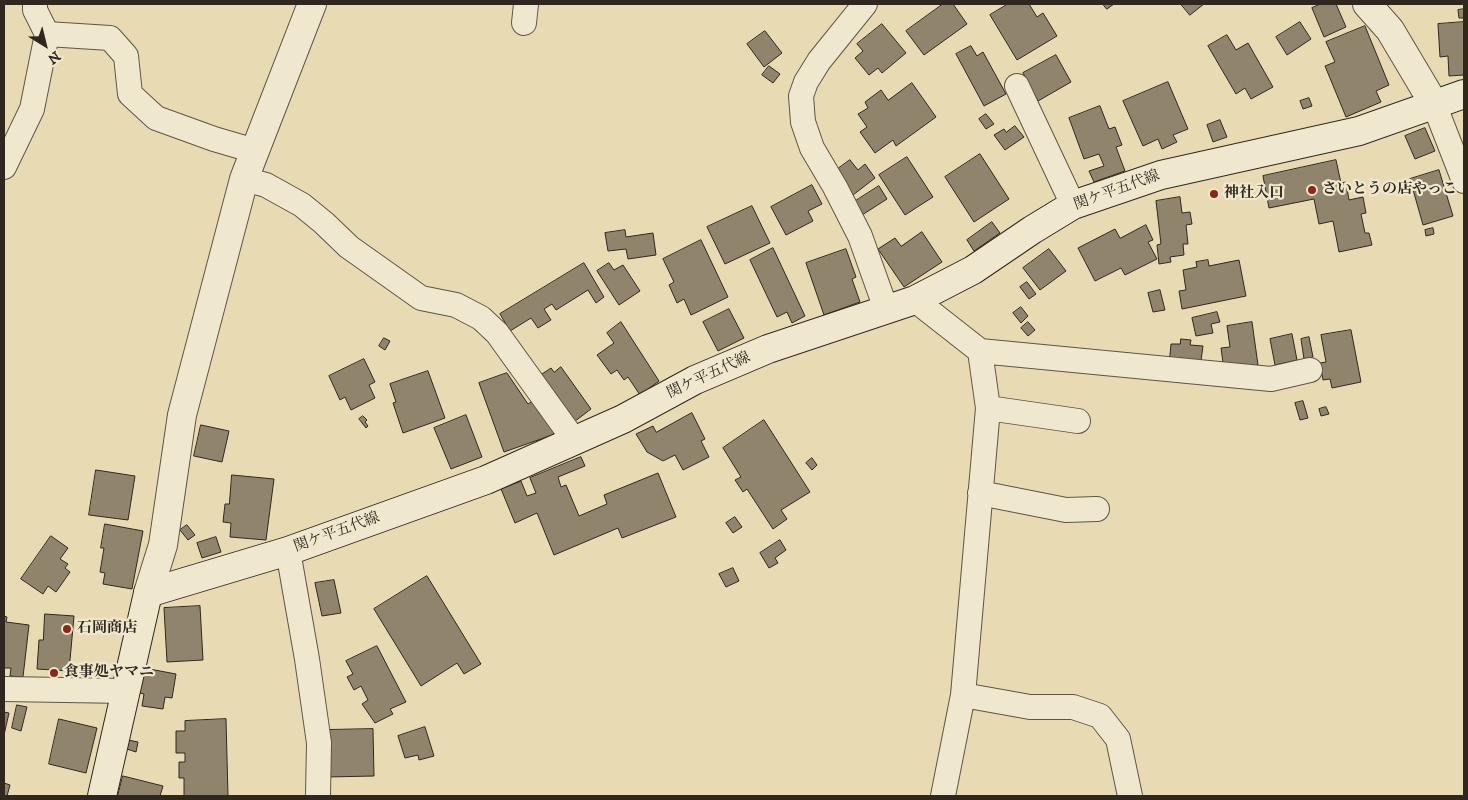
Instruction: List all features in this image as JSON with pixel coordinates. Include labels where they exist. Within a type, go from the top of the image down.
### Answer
[{"type":"main road","points":[[102,796],[148,593],[163,545],[182,415],[244,179],[312,4]]},
{"type":"main road","points":[[1367,4],[1390,30],[1434,104]]},
{"type":"main road","name":"関ケ平五代線","points":[[148,593],[288,550],[486,480],[623,419],[695,380],[768,349],[915,300],[973,270],[1073,205],[1161,175],[1359,131],[1464,94]]},
{"type":"street","points":[[4,167],[32,109],[48,34],[35,10],[35,4]]},
{"type":"street","points":[[865,4],[819,61],[806,82],[801,96],[803,122],[812,148],[835,187],[860,236],[886,309]]},
{"type":"street","points":[[48,34],[110,38],[126,56],[130,94],[156,118],[214,139],[255,151]]},
{"type":"street","points":[[1018,86],[1073,205]]},
{"type":"street","points":[[1434,104],[1464,181]]},
{"type":"street","points":[[244,179],[266,185],[302,205],[324,223],[348,247],[421,298],[456,305],[482,318],[498,333],[574,440]]},
{"type":"street","points":[[915,300],[980,351],[1271,378],[1310,370]]},
{"type":"street","points":[[943,796],[963,695],[988,408],[980,351]]},
{"type":"street","points":[[988,408],[1078,421]]},
{"type":"street","points":[[980,493],[1066,510],[1098,509]]},
{"type":"street","points":[[288,550],[307,658],[319,743],[318,796]]},
{"type":"street","points":[[4,689],[126,691]]},
{"type":"street","points":[[963,695],[1030,707],[1072,706],[1100,716],[1118,739],[1130,796]]},
{"type":"building","points":[[943,4],[953,4],[967,24],[924,55],[906,31]]},
{"type":"building","points":[[1008,4],[1029,4],[1037,17],[1043,13],[1057,36],[1017,60],[990,15]]},
{"type":"building","points":[[1103,4],[1114,4],[1107,9]]},
{"type":"building","points":[[1181,4],[1204,4],[1190,15]]},
{"type":"building","points":[[1321,4],[1336,4],[1346,27],[1324,37],[1312,8]]},
{"type":"building","points":[[1464,9],[1464,18],[1459,18],[1458,10]]},
{"type":"building","points":[[1300,22],[1311,39],[1287,55],[1276,37]]},
{"type":"building","points":[[1464,22],[1464,75],[1449,76],[1448,56],[1440,57],[1438,24]]},
{"type":"building","points":[[882,24],[906,53],[882,73],[878,68],[869,75],[855,58],[863,51],[857,44]]},
{"type":"building","points":[[1365,26],[1389,85],[1376,91],[1381,102],[1346,117],[1325,66],[1335,62],[1326,42]]},
{"type":"building","points":[[765,31],[782,53],[764,67],[747,44]]},
{"type":"building","points":[[1227,35],[1236,50],[1248,43],[1273,87],[1251,99],[1245,88],[1236,94],[1208,46]]},
{"type":"building","points":[[971,46],[977,56],[983,52],[1006,94],[984,106],[956,54]]},
{"type":"building","points":[[1056,55],[1071,82],[1038,101],[1023,73]]},
{"type":"building","points":[[769,66],[780,74],[773,83],[762,75]]},
{"type":"building","points":[[1168,82],[1188,129],[1173,135],[1177,142],[1162,149],[1158,139],[1143,146],[1123,101]]},
{"type":"building","points":[[912,83],[936,117],[896,146],[893,140],[875,153],[860,132],[867,127],[858,114],[868,108],[865,102],[881,90],[888,100]]},
{"type":"building","points":[[1309,98],[1312,106],[1303,109],[1300,101]]},
{"type":"building","points":[[1100,106],[1109,129],[1115,127],[1122,145],[1116,147],[1125,171],[1094,182],[1089,171],[1104,166],[1099,154],[1084,159],[1069,118]]},
{"type":"building","points":[[986,114],[994,124],[986,129],[979,119]]},
{"type":"building","points":[[1220,120],[1227,137],[1213,142],[1207,125]]},
{"type":"building","points":[[1015,126],[1024,137],[1005,150],[994,135],[1004,129],[1006,132]]},
{"type":"building","points":[[1425,128],[1435,151],[1415,159],[1405,136]]},
{"type":"building","points":[[980,154],[1009,199],[974,222],[945,177]]},
{"type":"building","points":[[907,157],[933,197],[905,215],[879,175]]},
{"type":"building","points":[[850,160],[858,170],[865,164],[875,178],[853,195],[835,171]]},
{"type":"building","points":[[1336,160],[1341,183],[1346,182],[1349,200],[1363,197],[1366,213],[1361,214],[1365,233],[1369,233],[1372,245],[1339,252],[1333,221],[1319,224],[1314,199],[1269,208],[1263,176]]},
{"type":"building","points":[[1439,170],[1453,216],[1423,225],[1410,179]]},
{"type":"building","points":[[812,185],[822,204],[808,211],[813,221],[786,235],[771,207]]},
{"type":"building","points":[[879,186],[887,199],[862,215],[854,202]]},
{"type":"building","points":[[1180,197],[1182,213],[1190,212],[1192,224],[1186,225],[1188,244],[1183,244],[1184,255],[1170,257],[1171,262],[1159,264],[1157,245],[1161,244],[1156,201]]},
{"type":"building","points":[[752,206],[770,243],[725,264],[707,227]]},
{"type":"building","points":[[992,222],[1000,233],[974,251],[967,240]]},
{"type":"building","points":[[1146,225],[1153,240],[1148,242],[1157,259],[1125,275],[1121,268],[1095,281],[1078,248],[1115,229],[1120,238]]},
{"type":"building","points":[[1433,228],[1434,234],[1426,236],[1425,230]]},
{"type":"building","points":[[625,230],[626,237],[653,233],[656,255],[628,259],[626,249],[608,251],[605,233]]},
{"type":"building","points":[[922,232],[942,262],[904,287],[878,249],[895,238],[901,246]]},
{"type":"building","points":[[701,240],[728,297],[691,315],[684,299],[677,303],[669,285],[674,282],[663,259]]},
{"type":"building","points":[[773,248],[805,316],[792,323],[787,312],[777,317],[750,260]]},
{"type":"building","points":[[846,249],[856,277],[852,279],[860,302],[824,315],[806,263]]},
{"type":"building","points":[[1049,249],[1066,271],[1040,290],[1023,268]]},
{"type":"building","points":[[1208,260],[1209,266],[1239,260],[1246,296],[1182,309],[1179,291],[1186,290],[1183,270],[1197,267],[1196,262]]},
{"type":"building","points":[[584,263],[604,297],[596,303],[588,290],[556,310],[552,304],[544,309],[551,320],[538,328],[531,318],[510,331],[500,314]]},
{"type":"building","points":[[609,263],[614,270],[623,265],[640,291],[619,305],[597,271]]},
{"type":"building","points":[[1027,282],[1036,294],[1029,299],[1020,287]]},
{"type":"building","points":[[1160,290],[1165,310],[1153,312],[1148,293]]},
{"type":"building","points":[[1021,307],[1028,316],[1021,323],[1013,313]]},
{"type":"building","points":[[729,309],[744,338],[718,351],[703,322]]},
{"type":"building","points":[[1217,312],[1220,322],[1211,324],[1213,333],[1196,336],[1192,318]]},
{"type":"building","points":[[621,322],[659,381],[640,395],[628,377],[624,380],[617,370],[611,374],[597,355],[614,343],[607,333]]},
{"type":"building","points":[[1028,322],[1035,330],[1028,336],[1021,328]]},
{"type":"building","points":[[1252,322],[1258,365],[1224,370],[1221,348],[1230,347],[1227,326]]},
{"type":"building","points":[[1351,330],[1361,382],[1332,388],[1330,379],[1323,380],[1320,363],[1326,362],[1321,335]]},
{"type":"building","points":[[1292,334],[1297,360],[1275,365],[1270,339]]},
{"type":"building","points":[[1309,337],[1313,357],[1304,359],[1301,339]]},
{"type":"building","points":[[384,338],[390,341],[385,350],[379,346]]},
{"type":"building","points":[[1181,339],[1191,340],[1190,345],[1203,346],[1200,368],[1169,365],[1171,344],[1180,344]]},
{"type":"building","points":[[364,359],[375,382],[369,385],[375,398],[351,410],[345,397],[340,400],[329,376]]},
{"type":"building","points":[[561,367],[591,409],[570,425],[536,378],[551,368],[554,372]]},
{"type":"building","points":[[428,371],[445,418],[403,433],[393,403],[396,402],[390,384]]},
{"type":"building","points":[[507,373],[528,404],[534,400],[555,434],[504,452],[479,383]]},
{"type":"building","points":[[1303,401],[1308,418],[1300,420],[1295,403]]},
{"type":"building","points":[[1326,407],[1329,414],[1321,416],[1319,409]]},
{"type":"building","points":[[692,413],[705,439],[701,441],[709,457],[683,470],[675,455],[663,461],[647,452],[636,434],[653,426],[656,432]]},
{"type":"building","points":[[466,415],[482,457],[451,469],[434,428]]},
{"type":"building","points":[[363,416],[367,420],[365,422],[368,426],[366,428],[359,419]]},
{"type":"building","points":[[764,420],[810,492],[781,510],[787,519],[773,529],[747,489],[743,492],[735,480],[741,477],[723,448]]},
{"type":"building","points":[[201,425],[229,431],[222,462],[194,456]]},
{"type":"building","points":[[581,457],[585,466],[558,477],[561,487],[566,485],[579,516],[607,504],[604,495],[658,473],[676,517],[622,538],[618,528],[554,555],[537,513],[515,523],[501,489],[521,481],[527,496],[536,493],[530,478]]},
{"type":"building","points":[[812,458],[817,465],[812,470],[806,463]]},
{"type":"building","points":[[96,470],[135,476],[128,520],[89,515]]},
{"type":"building","points":[[232,475],[274,479],[266,540],[230,537],[231,523],[223,522],[225,504],[229,504]]},
{"type":"building","points":[[735,517],[742,527],[733,533],[726,523]]},
{"type":"building","points":[[105,524],[143,531],[132,589],[103,584],[105,573],[100,572]]},
{"type":"building","points":[[187,525],[195,535],[188,540],[180,530]]},
{"type":"building","points":[[51,536],[68,548],[60,559],[68,564],[65,568],[70,572],[56,592],[48,586],[43,594],[21,579]]},
{"type":"building","points":[[216,537],[221,552],[202,558],[197,543]]},
{"type":"building","points":[[780,540],[786,550],[775,558],[778,563],[769,568],[760,553]]},
{"type":"building","points":[[733,568],[739,581],[726,587],[719,574]]},
{"type":"building","points":[[427,576],[481,664],[464,674],[457,663],[421,686],[374,609]]},
{"type":"building","points":[[334,580],[341,613],[322,616],[315,583]]},
{"type":"building","points":[[200,606],[203,660],[167,662],[164,608]]},
{"type":"building","points":[[45,614],[74,616],[69,671],[37,669],[39,640],[43,640]]},
{"type":"building","points":[[4,616],[7,617],[6,622],[29,625],[23,677],[10,676],[11,668],[4,668]]},
{"type":"building","points":[[377,646],[406,702],[390,709],[393,714],[375,723],[362,704],[368,700],[361,686],[354,690],[347,677],[353,674],[346,661]]},
{"type":"building","points":[[144,668],[176,674],[172,698],[165,697],[163,709],[142,706],[144,694],[140,693]]},
{"type":"building","points":[[17,705],[27,707],[21,731],[12,728]]},
{"type":"building","points":[[4,712],[9,713],[4,735]]},
{"type":"building","points":[[59,719],[97,728],[86,773],[49,764]]},
{"type":"building","points":[[226,719],[228,796],[184,796],[184,778],[179,778],[179,762],[185,762],[185,753],[176,753],[176,731],[185,731],[185,721]]},
{"type":"building","points":[[425,727],[434,756],[419,760],[418,755],[405,758],[398,736]]},
{"type":"building","points":[[373,729],[374,776],[327,777],[326,730]]},
{"type":"building","points":[[128,740],[138,742],[136,752],[127,749]]},
{"type":"building","points":[[123,776],[163,786],[160,796],[118,796]]},
{"type":"building","points":[[4,783],[10,785],[7,796],[4,796]]},
{"type":"place","name":"さいとうの店やっこ","points":[[1312,190]]},
{"type":"place","name":"神社入口","points":[[1214,194]]},
{"type":"place","name":"石岡商店","points":[[67,629]]},
{"type":"place","name":"食事処ヤマニ","points":[[54,673]]}]
